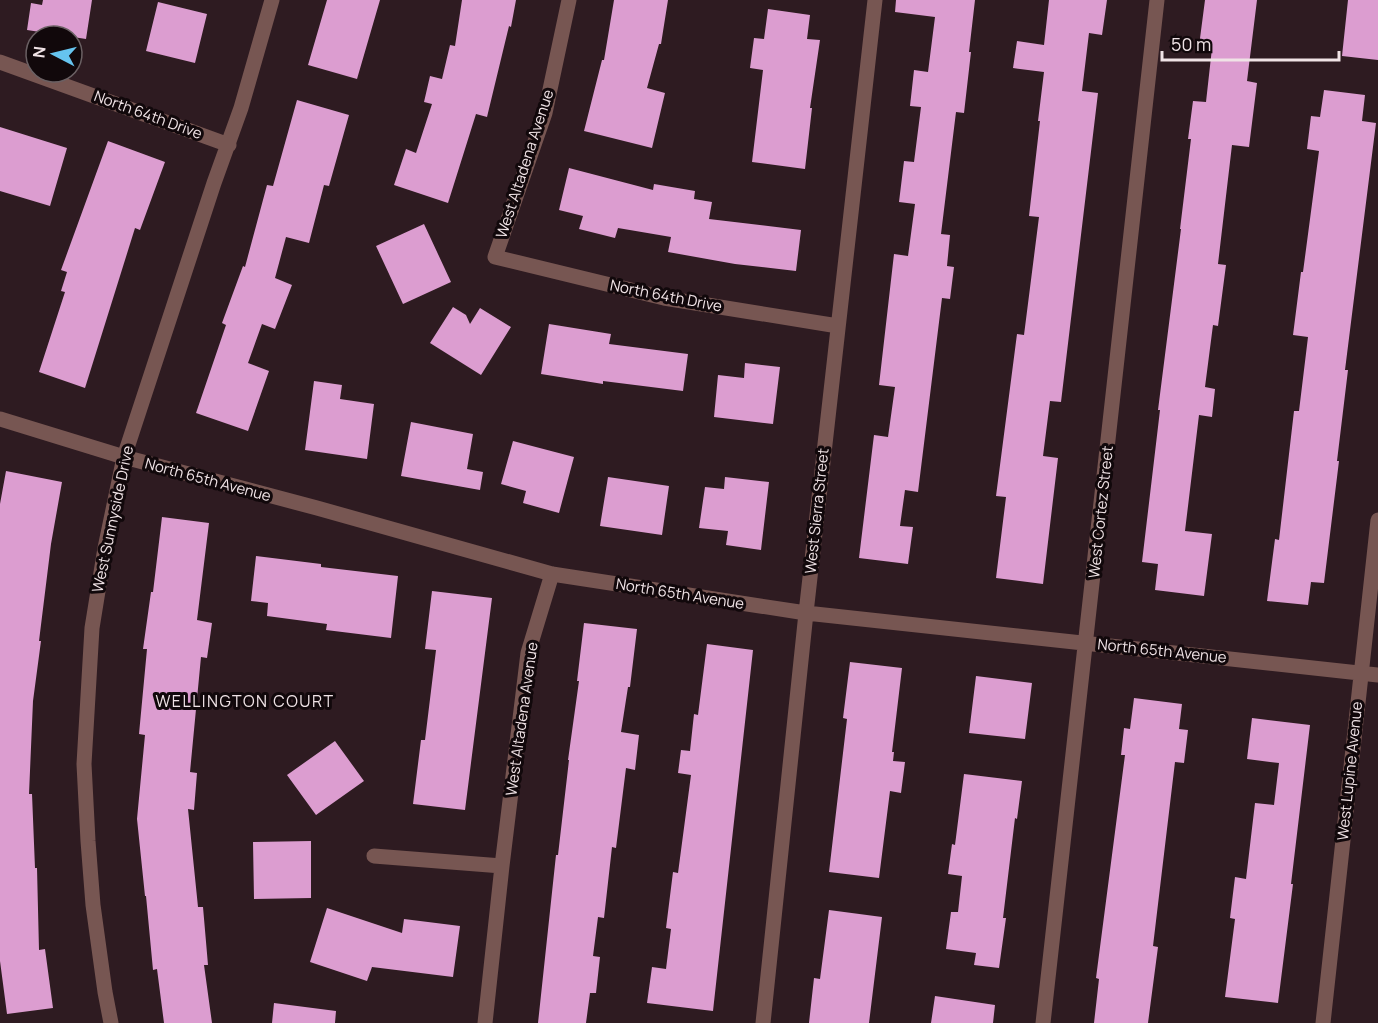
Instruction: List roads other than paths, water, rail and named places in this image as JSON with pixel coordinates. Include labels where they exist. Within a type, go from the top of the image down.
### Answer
[{"type":"street","name":"West Sunnyside Drive","points":[[111,1023],[93,905],[84,764],[92,627],[105,548],[124,458],[214,183],[241,108],[272,0]]},
{"type":"street","name":"West Altadena Avenue","points":[[495,257],[545,113],[569,0]]},
{"type":"street","name":"West Sierra Street","points":[[763,1023],[806,613],[875,0]]},
{"type":"street","name":"West Cortez Street","points":[[1043,1023],[1157,0]]},
{"type":"street","name":"North 64th Drive","points":[[0,62],[229,145]]},
{"type":"street","name":"North 64th Drive","points":[[495,257],[664,298],[838,326]]},
{"type":"street","name":"North 65th Avenue","points":[[0,419],[124,458],[328,511],[552,574],[806,613],[1378,675]]},
{"type":"street","name":"West Lupine Avenue","points":[[1323,1023],[1378,520]]},
{"type":"street","name":"West Altadena Avenue","points":[[485,1023],[528,652],[552,574]]},
{"type":"street","points":[[374,856],[502,866]]},
{"type":"district","name":"WELLINGTON COURT","points":[[245,701]]}]
